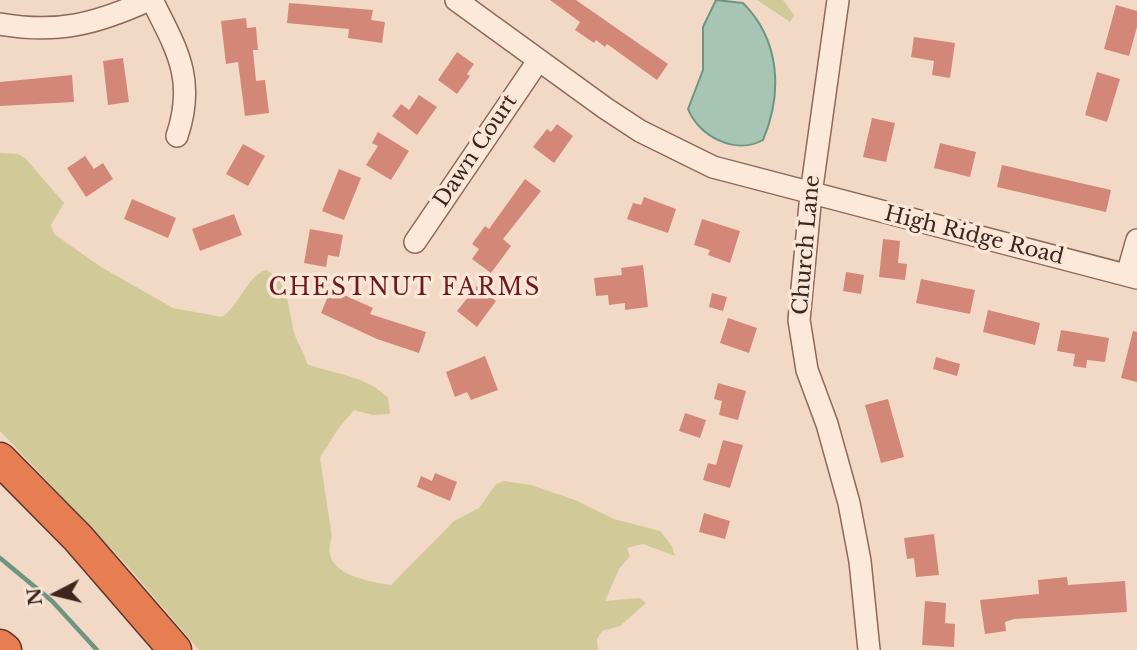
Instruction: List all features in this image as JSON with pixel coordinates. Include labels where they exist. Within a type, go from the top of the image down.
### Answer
[{"type":"highway","points":[[0,459],[78,538],[175,650]]},
{"type":"highway","points":[[0,646],[5,650]]},
{"type":"street","points":[[0,24],[66,28],[92,23],[150,0],[184,72],[185,113],[177,136]]},
{"type":"street","name":"High Ridge Road","points":[[456,0],[605,108],[675,150],[713,167],[1132,276]]},
{"type":"street","name":"Church Lane","points":[[838,0],[801,285],[802,349],[849,503],[860,561],[869,650]]},
{"type":"street","name":"Dawn Court","points":[[415,242],[538,61]]},
{"type":"street","points":[[1132,276],[1137,240]]},
{"type":"shaded area","points":[[716,0],[743,3],[765,33],[771,50],[774,104],[763,140],[752,144],[730,144],[709,135],[693,119],[688,109],[703,70],[703,27]]},
{"type":"shaded area","points":[[757,0],[783,0],[794,15],[790,22]]},
{"type":"shaded area","points":[[0,153],[18,154],[25,158],[64,203],[51,225],[54,234],[101,267],[173,308],[222,317],[259,274],[266,270],[274,275],[284,291],[293,329],[307,364],[360,380],[388,398],[390,414],[373,415],[354,410],[320,458],[332,537],[329,549],[332,559],[346,573],[391,585],[454,521],[479,508],[496,484],[504,481],[531,485],[575,500],[614,519],[660,531],[672,546],[675,556],[643,544],[627,548],[630,556],[619,569],[605,601],[639,598],[646,603],[620,626],[602,631],[597,639],[598,650],[199,650],[130,569],[0,431]]},
{"type":"building","points":[[550,0],[576,0],[668,64],[657,80],[607,44],[605,47],[596,40],[594,43],[575,30],[580,22]]},
{"type":"building","points":[[289,3],[373,10],[371,20],[385,22],[382,43],[348,38],[349,29],[287,23]]},
{"type":"building","points":[[1116,5],[1137,11],[1137,27],[1129,56],[1104,49]]},
{"type":"building","points":[[246,18],[247,28],[256,27],[258,50],[253,50],[256,81],[265,80],[269,113],[245,116],[238,62],[226,64],[221,21]]},
{"type":"building","points":[[914,37],[955,43],[950,78],[932,75],[934,61],[911,57]]},
{"type":"building","points":[[457,52],[474,64],[467,74],[470,76],[457,94],[438,80]]},
{"type":"building","points":[[123,58],[129,102],[108,105],[103,61]]},
{"type":"building","points":[[1097,72],[1120,79],[1107,122],[1085,115]]},
{"type":"building","points":[[72,75],[74,102],[0,106],[0,82]]},
{"type":"building","points":[[419,95],[437,107],[417,135],[392,116],[401,104],[409,110]]},
{"type":"building","points":[[872,118],[895,123],[886,162],[863,157]]},
{"type":"building","points":[[557,124],[573,136],[554,163],[533,147],[547,129],[551,132]]},
{"type":"building","points":[[378,132],[409,151],[391,180],[366,165],[378,146],[372,143]]},
{"type":"building","points":[[940,143],[976,152],[970,177],[934,168]]},
{"type":"building","points":[[243,144],[265,156],[248,186],[226,174]]},
{"type":"building","points":[[85,156],[94,169],[103,163],[113,179],[86,197],[67,168]]},
{"type":"building","points":[[1002,165],[1111,190],[1106,212],[997,187]]},
{"type":"building","points":[[339,169],[361,178],[344,220],[322,211]]},
{"type":"building","points":[[525,179],[541,191],[503,239],[511,246],[491,273],[472,259],[479,249],[472,244],[485,226],[489,229]]},
{"type":"building","points":[[644,197],[676,209],[668,233],[627,219],[633,203],[641,205]]},
{"type":"building","points":[[132,199],[176,218],[168,238],[124,219]]},
{"type":"building","points":[[234,214],[242,235],[200,251],[192,229]]},
{"type":"building","points":[[702,219],[740,231],[730,263],[708,255],[710,250],[694,245]]},
{"type":"building","points":[[310,229],[343,235],[339,257],[328,255],[326,267],[304,263]]},
{"type":"building","points":[[883,239],[900,241],[898,263],[907,264],[905,280],[879,277]]},
{"type":"building","points":[[643,265],[648,307],[625,310],[625,303],[609,305],[608,295],[596,296],[594,278],[622,275],[621,268]]},
{"type":"building","points":[[846,272],[864,275],[861,294],[843,291]]},
{"type":"building","points":[[921,279],[975,290],[970,314],[916,303]]},
{"type":"building","points":[[477,286],[496,301],[477,327],[457,311]]},
{"type":"building","points":[[331,289],[373,308],[370,314],[426,332],[419,353],[377,339],[321,313]]},
{"type":"building","points":[[712,293],[727,297],[723,311],[709,307]]},
{"type":"building","points":[[988,310],[1040,323],[1035,345],[983,332]]},
{"type":"building","points":[[728,318],[757,328],[749,353],[720,343]]},
{"type":"building","points":[[1061,330],[1109,338],[1105,362],[1087,360],[1086,368],[1073,366],[1075,354],[1057,351]]},
{"type":"building","points":[[1133,331],[1137,332],[1137,382],[1121,378]]},
{"type":"building","points":[[485,356],[498,390],[471,400],[467,392],[455,397],[446,372]]},
{"type":"building","points":[[936,357],[960,364],[957,376],[933,369]]},
{"type":"building","points":[[718,383],[746,391],[738,420],[719,415],[722,401],[714,399]]},
{"type":"building","points":[[888,399],[904,457],[881,463],[865,405]]},
{"type":"building","points":[[685,413],[706,420],[700,438],[679,431]]},
{"type":"building","points":[[723,440],[743,445],[730,488],[703,480],[708,463],[716,465]]},
{"type":"building","points":[[435,473],[457,482],[450,501],[417,487],[421,476],[432,481]]},
{"type":"building","points":[[704,513],[730,521],[725,539],[699,532]]},
{"type":"building","points":[[934,534],[939,575],[916,577],[914,558],[907,559],[904,538]]},
{"type":"building","points":[[1067,577],[1068,585],[1125,581],[1127,612],[1014,619],[1005,622],[1006,631],[985,634],[980,600],[1039,594],[1038,580]]},
{"type":"building","points":[[925,601],[946,603],[945,623],[955,624],[954,647],[922,645]]},
{"type":"waterway","points":[[0,558],[52,601],[97,650]]},
{"type":"district","name":"CHESTNUT FARMS","points":[[405,289]]}]
